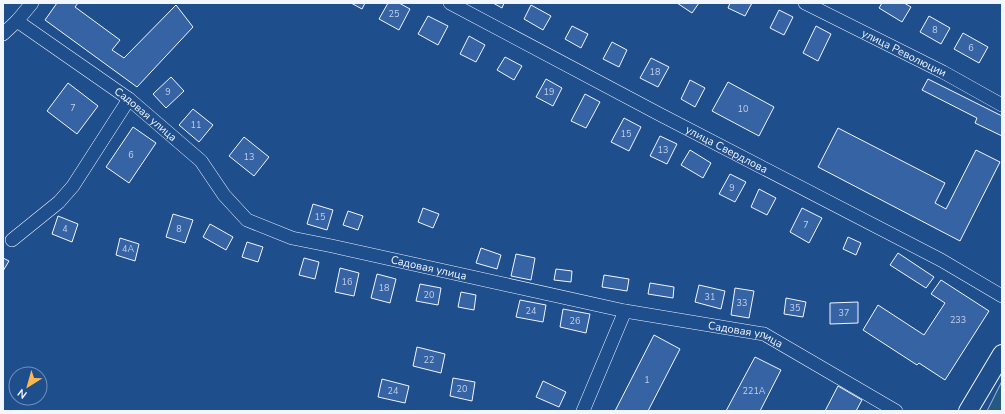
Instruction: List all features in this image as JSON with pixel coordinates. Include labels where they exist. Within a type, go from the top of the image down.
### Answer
[{"type":"main road","points":[[968,411],[1002,354]]},
{"type":"street","points":[[3,34],[17,21],[32,3]]},
{"type":"street","name":"улица Свердлова","points":[[450,3],[654,112],[942,260],[1002,296]]},
{"type":"street","name":"улица Революции","points":[[805,3],[943,72],[1002,105]]},
{"type":"street","name":"Садовая улица","points":[[17,21],[128,99],[201,161],[224,195],[247,220],[292,238],[625,311],[764,334],[896,411]]},
{"type":"street","points":[[12,240],[59,202],[73,186],[128,99]]},
{"type":"street","points":[[583,411],[625,311]]},
{"type":"shaded area","points":[[1002,381],[1002,411],[987,411]]},
{"type":"building","points":[[57,3],[78,3],[75,7],[120,40],[112,50],[124,58],[176,5],[193,27],[137,87],[45,20]]},
{"type":"building","points":[[351,3],[365,3],[362,9]]},
{"type":"building","points":[[388,3],[399,3],[410,9],[399,30],[379,19]]},
{"type":"building","points":[[493,3],[504,3],[502,8]]},
{"type":"building","points":[[677,3],[699,3],[692,13]]},
{"type":"building","points":[[730,3],[752,3],[745,16],[728,8]]},
{"type":"building","points":[[882,3],[904,3],[911,7],[902,22],[879,8]]},
{"type":"building","points":[[531,5],[551,16],[543,30],[524,19]]},
{"type":"building","points":[[779,10],[793,17],[784,35],[770,28]]},
{"type":"building","points":[[428,16],[448,26],[438,45],[418,34]]},
{"type":"building","points":[[929,16],[950,28],[941,44],[920,32]]},
{"type":"building","points":[[572,26],[588,34],[581,48],[565,39]]},
{"type":"building","points":[[816,26],[831,34],[818,61],[803,53]]},
{"type":"building","points":[[963,33],[988,47],[979,63],[954,49]]},
{"type":"building","points":[[469,36],[485,45],[476,62],[460,54]]},
{"type":"building","points":[[612,42],[627,50],[619,67],[603,59]]},
{"type":"building","points":[[505,57],[522,66],[514,80],[497,70]]},
{"type":"building","points":[[651,58],[669,67],[658,87],[640,78]]},
{"type":"building","points":[[171,77],[184,91],[166,108],[153,94]]},
{"type":"building","points":[[546,79],[562,88],[553,106],[536,97]]},
{"type":"building","points":[[928,79],[1002,116],[1002,136],[975,123],[977,118],[922,90]]},
{"type":"building","points":[[690,80],[705,88],[695,107],[681,99]]},
{"type":"building","points":[[728,82],[774,107],[759,136],[712,111]]},
{"type":"building","points":[[68,83],[98,106],[77,134],[47,111]]},
{"type":"building","points":[[585,94],[600,102],[586,128],[571,121]]},
{"type":"building","points":[[193,109],[213,125],[199,142],[179,125]]},
{"type":"building","points":[[624,118],[641,127],[629,151],[611,142]]},
{"type":"building","points":[[133,127],[156,143],[129,183],[106,167]]},
{"type":"building","points":[[838,128],[945,183],[935,203],[946,209],[976,150],[1000,162],[960,241],[818,167]]},
{"type":"building","points":[[660,136],[677,144],[667,164],[650,156]]},
{"type":"building","points":[[244,137],[269,157],[254,176],[229,156]]},
{"type":"building","points":[[690,150],[711,163],[703,178],[681,165]]},
{"type":"building","points":[[730,174],[746,182],[735,202],[719,194]]},
{"type":"building","points":[[759,189],[776,198],[767,215],[751,207]]},
{"type":"building","points":[[313,204],[333,210],[327,230],[307,224]]},
{"type":"building","points":[[423,208],[439,214],[433,228],[418,222]]},
{"type":"building","points":[[802,208],[822,218],[809,243],[790,232]]},
{"type":"building","points":[[348,211],[363,216],[358,230],[343,225]]},
{"type":"building","points":[[173,214],[193,220],[185,243],[166,237]]},
{"type":"building","points":[[58,216],[78,224],[72,242],[52,234]]},
{"type":"building","points":[[210,224],[233,237],[226,250],[203,237]]},
{"type":"building","points":[[848,237],[861,243],[856,255],[843,249]]},
{"type":"building","points":[[120,238],[139,244],[135,261],[116,255]]},
{"type":"building","points":[[247,242],[263,247],[258,262],[242,257]]},
{"type":"building","points":[[481,248],[501,255],[497,269],[476,263]]},
{"type":"building","points":[[898,253],[934,277],[926,288],[890,265]]},
{"type":"building","points":[[516,254],[535,258],[531,280],[511,276]]},
{"type":"building","points":[[3,258],[9,261],[3,271]]},
{"type":"building","points":[[304,258],[319,262],[315,279],[299,275]]},
{"type":"building","points":[[340,268],[359,273],[354,296],[335,292]]},
{"type":"building","points":[[556,269],[572,271],[571,282],[554,280]]},
{"type":"building","points":[[377,274],[396,279],[390,303],[371,298]]},
{"type":"building","points":[[604,275],[629,279],[627,291],[602,287]]},
{"type":"building","points":[[941,280],[989,311],[945,380],[919,363],[917,365],[863,330],[878,305],[924,335],[945,303],[931,294]]},
{"type":"building","points":[[650,283],[674,287],[673,298],[648,294]]},
{"type":"building","points":[[420,284],[441,288],[438,305],[416,301]]},
{"type":"building","points":[[699,285],[725,291],[721,309],[695,302]]},
{"type":"building","points":[[735,288],[754,291],[749,318],[731,315]]},
{"type":"building","points":[[461,292],[476,295],[474,310],[458,307]]},
{"type":"building","points":[[786,298],[806,302],[803,317],[784,314]]},
{"type":"building","points":[[520,300],[546,305],[543,322],[516,317]]},
{"type":"building","points":[[858,302],[858,323],[830,324],[830,303]]},
{"type":"building","points":[[563,309],[590,314],[586,333],[560,327]]},
{"type":"building","points":[[654,335],[680,349],[648,411],[615,411]]},
{"type":"building","points":[[417,347],[445,354],[441,373],[413,366]]},
{"type":"building","points":[[755,357],[781,370],[760,411],[726,411]]},
{"type":"building","points":[[453,378],[475,382],[472,401],[450,396]]},
{"type":"building","points":[[382,379],[409,386],[405,403],[378,397]]},
{"type":"building","points":[[543,381],[566,392],[559,407],[536,397]]},
{"type":"building","points":[[838,386],[862,400],[856,411],[825,411]]}]
